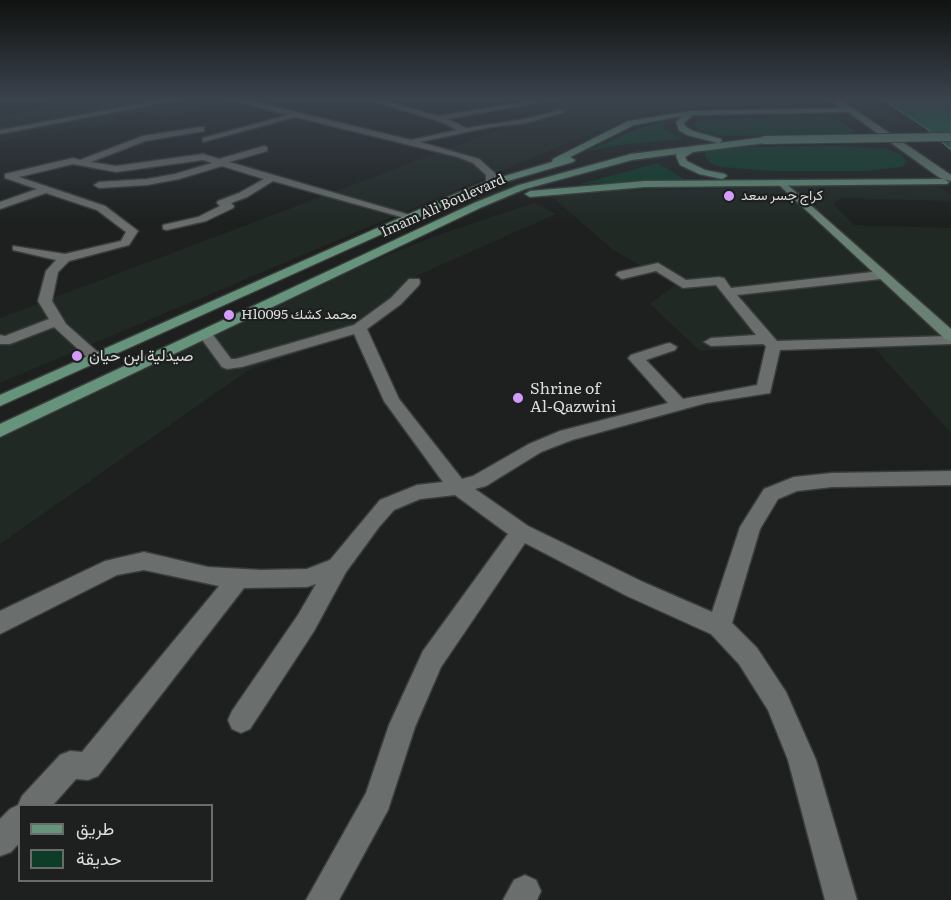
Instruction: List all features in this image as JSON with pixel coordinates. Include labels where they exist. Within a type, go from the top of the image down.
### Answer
[{"type":"main road","points":[[547,166],[596,141]]},
{"type":"main road","name":"Imam Ali Boulevard","points":[[0,401],[491,183],[547,166],[615,150],[718,141]]},
{"type":"main road","name":"Imam Ali Boulevard","points":[[0,431],[522,187],[631,157],[756,141]]},
{"type":"main road","points":[[694,148],[680,156],[683,163],[702,172],[729,177],[945,180]]},
{"type":"main road","points":[[449,200],[475,207],[543,192],[645,184],[945,180]]},
{"type":"street","points":[[82,162],[138,141]]},
{"type":"street","points":[[408,141],[476,161],[491,174],[491,183]]},
{"type":"street","points":[[412,142],[416,141]]},
{"type":"street","points":[[892,141],[945,180]]},
{"type":"street","points":[[99,185],[134,181],[147,182],[176,177],[264,149]]},
{"type":"street","points":[[5,175],[73,161],[116,169],[203,157],[412,217]]},
{"type":"street","points":[[5,175],[101,208],[132,231],[125,243],[65,258],[17,248]]},
{"type":"street","points":[[167,227],[202,219],[229,206],[222,203],[243,195],[272,178]]},
{"type":"street","points":[[782,183],[951,338]]},
{"type":"street","points":[[0,206],[47,189]]},
{"type":"street","points":[[65,258],[52,272],[45,301],[61,327],[96,358]]},
{"type":"street","points":[[622,275],[658,267],[684,284],[881,275]]},
{"type":"street","points":[[205,334],[227,364],[237,364],[359,328],[396,301],[414,282]]},
{"type":"street","points":[[241,720],[306,623],[338,566],[387,505],[417,492],[458,487],[478,481],[535,448],[566,435],[679,405],[764,389],[770,342],[721,283]]},
{"type":"street","points":[[0,339],[5,341],[57,321]]},
{"type":"street","points":[[359,328],[392,401],[458,487],[521,532],[635,589],[719,626],[748,656],[777,701],[802,760],[841,900]]},
{"type":"street","points":[[711,342],[951,338]]},
{"type":"street","points":[[670,347],[636,358],[679,405]]},
{"type":"street","points":[[719,626],[750,527],[771,494],[794,484],[832,480],[951,478]]},
{"type":"street","points":[[322,900],[378,800],[402,725],[432,659],[521,532]]},
{"type":"street","points":[[0,623],[113,567],[144,561],[208,576],[261,580],[307,578],[338,566]]},
{"type":"street","points":[[34,804],[70,765],[88,766],[238,578]]},
{"type":"street","points":[[0,841],[18,821]]},
{"type":"shaded area","points":[[469,141],[572,141],[0,383],[0,318]]},
{"type":"shaded area","points":[[941,141],[951,141],[951,150]]},
{"type":"shaded area","points":[[932,184],[951,194],[951,201],[841,198],[833,204],[854,225],[951,228],[951,433],[868,341],[700,351],[650,304],[675,285],[613,250],[547,192]]},
{"type":"shaded area","points":[[534,203],[556,214],[414,277],[358,332],[250,369],[0,544],[0,433],[281,299],[432,237]]},
{"type":"green space","points":[[610,141],[662,141],[619,145],[585,152]]},
{"type":"green space","points":[[837,146],[887,149],[901,155],[907,162],[902,167],[866,171],[771,171],[721,167],[710,163],[705,156],[705,152],[724,147]]},
{"type":"green space","points":[[658,163],[684,179],[581,184],[651,165]]},
{"type":"place","name":"كراج جسر سعد","points":[[729,196]]},
{"type":"place","name":"Hl0095 محمد كشك","points":[[229,315]]},
{"type":"place","name":"صيدلية ابن حيان","points":[[77,356]]},
{"type":"place","name":"Shrine of Al-Qazwini","points":[[518,398]]}]
